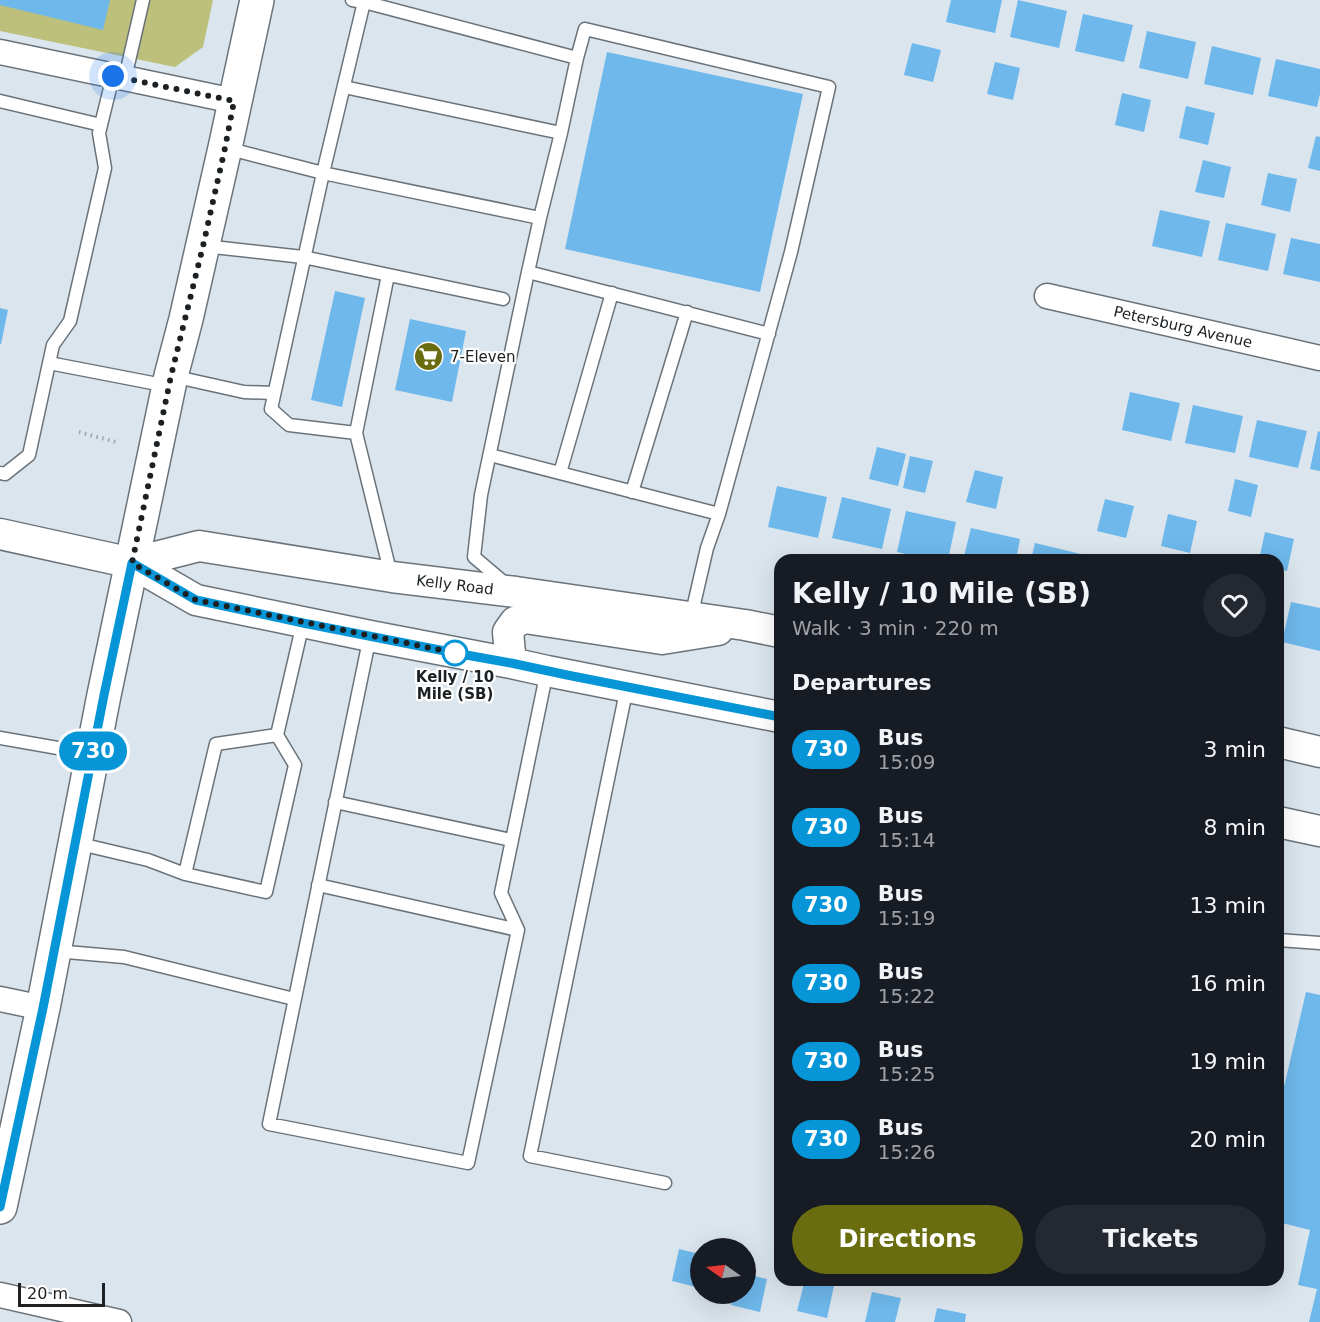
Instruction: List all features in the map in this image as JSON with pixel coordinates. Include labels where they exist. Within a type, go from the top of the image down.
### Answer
[{"type":"main road","points":[[0,1207],[43,1008],[74,842],[170,381],[203,246],[257,0]]},
{"type":"street","points":[[0,52],[234,101]]},
{"type":"street","name":"Petersburg Avenue","points":[[1047,296],[1320,358]]},
{"type":"street","name":"Kelly Road","points":[[0,534],[132,563],[196,600],[774,716]]},
{"type":"street","name":"Kelly Road","points":[[132,563],[199,546],[392,577],[516,592],[774,631]]},
{"type":"street","points":[[511,663],[508,632],[515,622],[525,618],[662,639],[745,625]]},
{"type":"street","points":[[1284,743],[1320,752]]},
{"type":"street","points":[[1284,823],[1320,831]]},
{"type":"street","points":[[0,999],[43,1008]]},
{"type":"street","points":[[0,1295],[119,1322]]},
{"type":"lane","points":[[0,473],[5,474],[28,455],[53,345],[70,321],[105,168],[99,133],[143,0]]},
{"type":"lane","points":[[356,433],[288,425],[271,409],[303,257],[344,87],[358,1],[577,58]]},
{"type":"lane","points":[[516,592],[474,557],[481,495],[540,218],[585,29],[829,87],[791,252],[719,514],[707,548],[691,618]]},
{"type":"lane","points":[[344,87],[561,133]]},
{"type":"lane","points":[[0,101],[101,125]]},
{"type":"lane","points":[[225,148],[323,172],[540,218]]},
{"type":"lane","points":[[203,246],[303,257],[503,298]]},
{"type":"lane","points":[[528,272],[769,334]]},
{"type":"lane","points":[[388,275],[356,433],[392,577]]},
{"type":"lane","points":[[560,473],[612,293]]},
{"type":"lane","points":[[632,492],[687,312]]},
{"type":"lane","points":[[49,363],[244,392],[274,393]]},
{"type":"lane","points":[[490,456],[719,514]]},
{"type":"lane","points":[[74,842],[148,860],[185,874],[267,892],[295,765],[277,735],[303,623]]},
{"type":"lane","points":[[370,636],[269,1124],[468,1163],[518,930],[501,893],[547,671]]},
{"type":"lane","points":[[627,687],[530,1156],[665,1183]]},
{"type":"lane","points":[[185,874],[216,744],[277,735]]},
{"type":"lane","points":[[0,738],[93,755]]},
{"type":"lane","points":[[335,802],[511,840]]},
{"type":"lane","points":[[318,885],[518,930]]},
{"type":"lane","points":[[1284,940],[1320,943]]},
{"type":"lane","points":[[54,951],[124,957],[294,999]]},
{"type":"path","points":[[79,432],[116,442]]},
{"type":"green space","points":[[0,0],[213,0],[203,47],[175,67],[0,31]]},
{"type":"building","points":[[0,0],[110,0],[103,30],[0,5]]},
{"type":"building","points":[[951,0],[1002,0],[995,33],[946,22]]},
{"type":"building","points":[[1018,0],[1067,11],[1059,48],[1010,37]]},
{"type":"building","points":[[1083,14],[1133,25],[1124,62],[1075,51]]},
{"type":"building","points":[[1147,31],[1196,42],[1188,79],[1139,68]]},
{"type":"building","points":[[912,43],[941,50],[933,82],[904,75]]},
{"type":"building","points":[[1212,46],[1261,58],[1253,95],[1204,84]]},
{"type":"building","points":[[607,52],[803,94],[760,292],[565,249]]},
{"type":"building","points":[[1276,59],[1320,69],[1320,94],[1317,107],[1268,96]]},
{"type":"building","points":[[995,62],[1020,68],[1013,100],[987,94]]},
{"type":"building","points":[[1122,93],[1151,100],[1144,132],[1115,125]]},
{"type":"building","points":[[1186,106],[1215,113],[1208,145],[1179,138]]},
{"type":"building","points":[[1316,136],[1320,137],[1320,171],[1308,168]]},
{"type":"building","points":[[1203,160],[1231,167],[1224,198],[1195,192]]},
{"type":"building","points":[[1268,173],[1297,179],[1290,212],[1261,205]]},
{"type":"building","points":[[1160,210],[1210,221],[1202,257],[1152,246]]},
{"type":"building","points":[[1226,223],[1276,234],[1268,271],[1218,260]]},
{"type":"building","points":[[1291,238],[1320,244],[1320,282],[1283,274]]},
{"type":"building","points":[[335,291],[365,298],[342,407],[311,400]]},
{"type":"building","points":[[0,308],[8,310],[1,344],[0,344]]},
{"type":"building","points":[[410,319],[466,331],[452,402],[395,390]]},
{"type":"building","points":[[1130,392],[1180,403],[1171,441],[1122,430]]},
{"type":"building","points":[[1193,405],[1243,416],[1235,453],[1185,443]]},
{"type":"building","points":[[1257,420],[1307,431],[1298,468],[1249,457]]},
{"type":"building","points":[[1318,431],[1320,432],[1320,471],[1310,469]]},
{"type":"building","points":[[877,447],[906,454],[898,486],[869,479]]},
{"type":"building","points":[[910,456],[933,461],[925,493],[903,488]]},
{"type":"building","points":[[975,470],[1003,477],[996,509],[966,502]]},
{"type":"building","points":[[1235,479],[1258,485],[1251,517],[1228,511]]},
{"type":"building","points":[[777,486],[827,497],[818,538],[768,527]]},
{"type":"building","points":[[842,497],[891,509],[882,549],[832,538]]},
{"type":"building","points":[[1105,499],[1134,506],[1126,538],[1097,531]]},
{"type":"building","points":[[906,511],[956,522],[949,554],[897,552]]},
{"type":"building","points":[[1168,514],[1197,521],[1190,553],[1161,546]]},
{"type":"building","points":[[971,528],[1020,539],[1017,554],[964,554]]},
{"type":"building","points":[[1265,532],[1294,539],[1287,571],[1284,570],[1284,554],[1260,554]]},
{"type":"building","points":[[1035,543],[1081,554],[1032,554]]},
{"type":"building","points":[[1291,602],[1320,608],[1320,651],[1284,642]]},
{"type":"building","points":[[1306,992],[1320,995],[1320,1322],[1309,1322],[1317,1289],[1298,1285],[1310,1230],[1284,1224],[1284,1087]]},
{"type":"building","points":[[679,1249],[690,1252],[690,1286],[672,1281]]},
{"type":"building","points":[[756,1276],[767,1279],[760,1312],[731,1305],[756,1304]]},
{"type":"building","points":[[803,1286],[834,1286],[827,1318],[797,1311]]},
{"type":"building","points":[[872,1292],[901,1298],[895,1322],[865,1322]]},
{"type":"building","points":[[937,1308],[966,1314],[965,1322],[934,1322]]},
{"type":"bus line","name":"730","points":[[0,1207],[43,1008],[74,842],[132,563],[196,600],[774,716]]},
{"type":"place","name":"7-Eleven","points":[[429,357]]},
{"type":"place","name":"Kelly / 10 Mile (SB)","points":[[455,653]]},
{"type":"route","points":[[113,76],[234,101],[203,246],[171,376],[132,563],[196,600],[455,653]]}]
